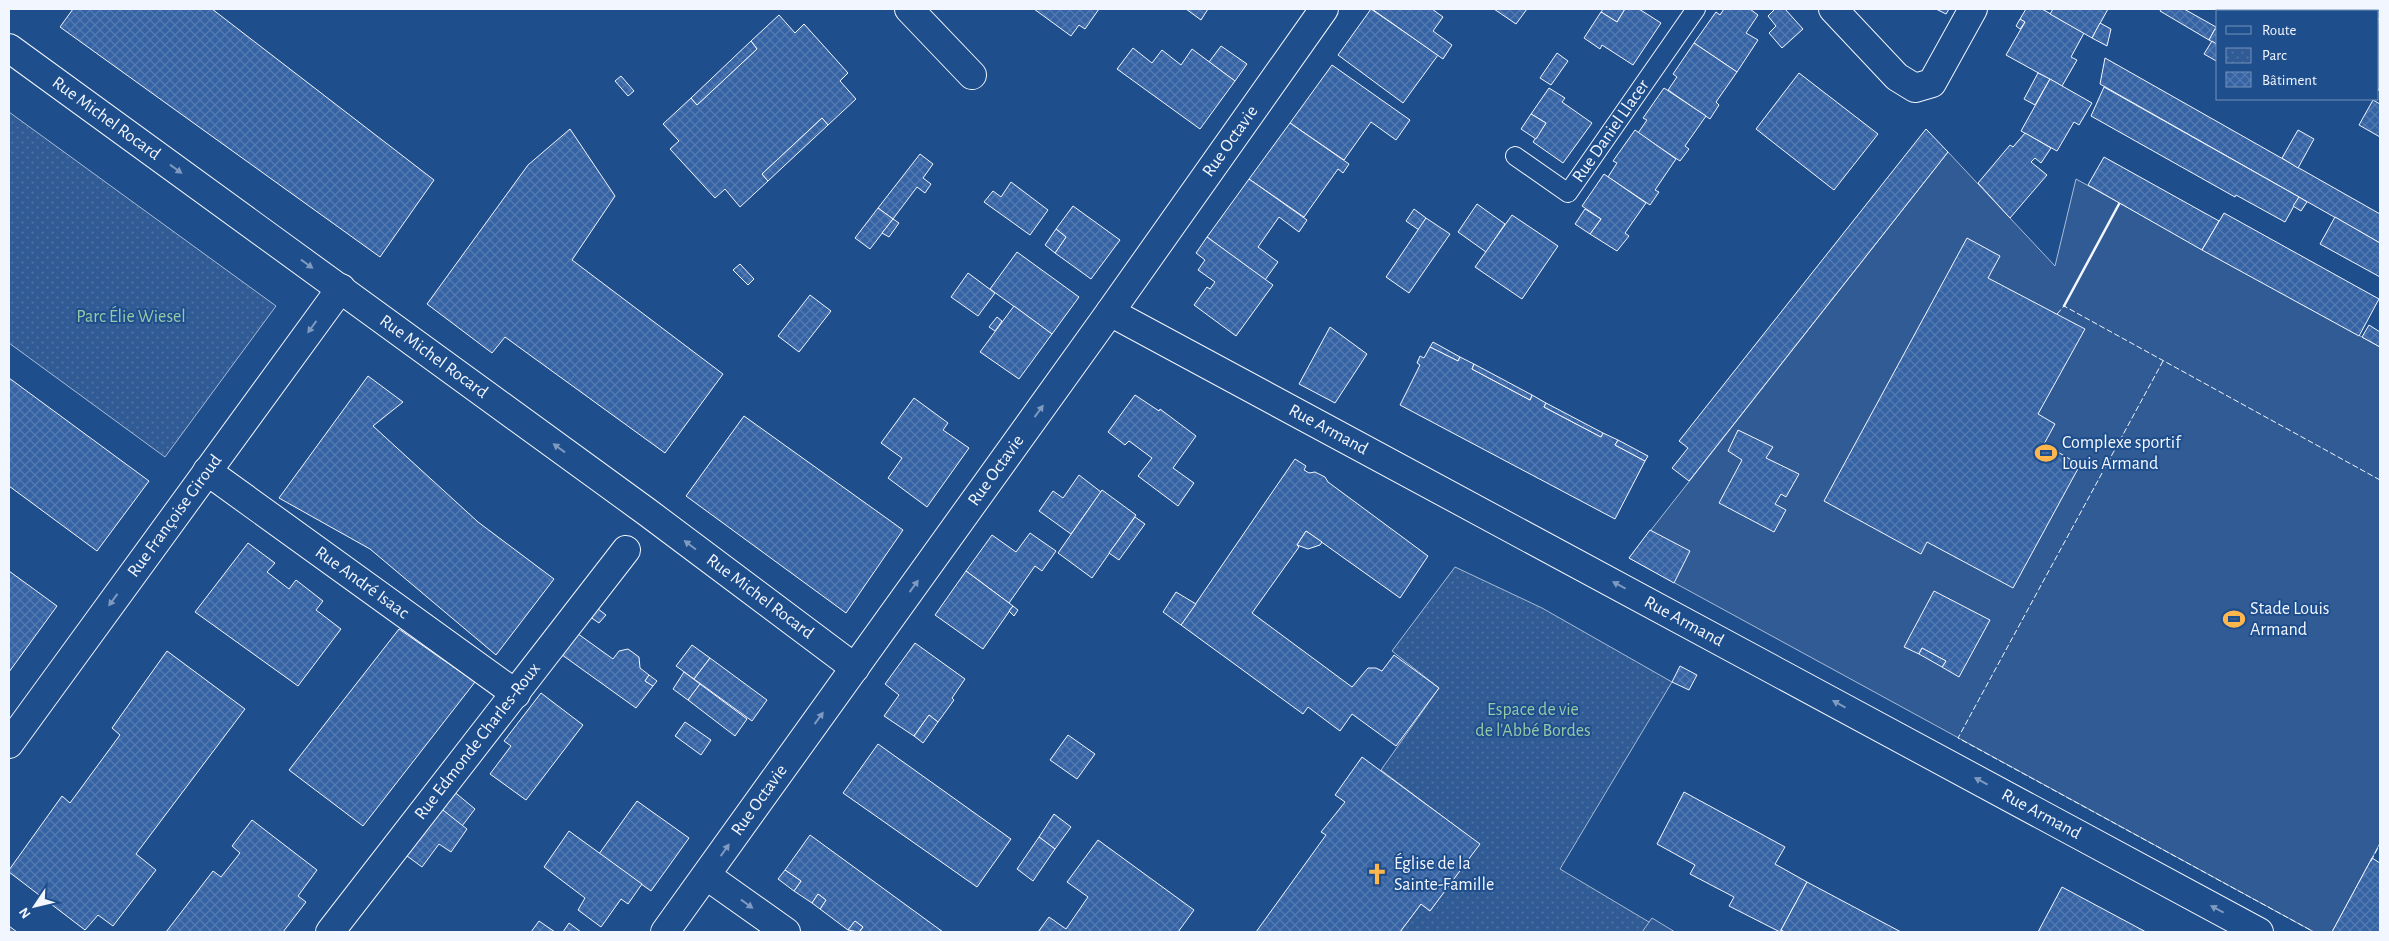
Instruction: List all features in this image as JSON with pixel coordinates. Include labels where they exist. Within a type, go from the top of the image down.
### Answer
[{"type":"street","points":[[909,9],[972,75]]},
{"type":"street","name":"Rue Octavie","points":[[665,932],[1110,312],[1324,9]]},
{"type":"street","points":[[1833,9],[1897,77],[1915,88],[1932,83],[1973,9]]},
{"type":"street","name":"Rue Michel Rocard","points":[[9,48],[647,512],[855,668]]},
{"type":"street","name":"Rue Françoise Giroud","points":[[9,744],[341,288]]},
{"type":"street","name":"Rue Armand","points":[[1110,312],[2259,932]]},
{"type":"street","name":"Rue André Isaac","points":[[207,472],[516,694]]},
{"type":"street","name":"Rue Edmonde Charles-Roux","points":[[330,932],[626,550]]},
{"type":"street","points":[[707,876],[786,932]]},
{"type":"lane","name":"Rue Daniel Llacer","points":[[1515,156],[1568,193],[1689,11]]},
{"type":"green space","name":"Parc Élie Wiesel","points":[[9,112],[276,306],[165,457],[9,343]]},
{"type":"green space","name":"Complexe sportif Louis Armand","points":[[1948,152],[2055,266],[2076,179],[2380,347],[2380,843],[2332,932],[2314,932],[1629,558]]},
{"type":"green space","name":"Espace de vie de l'Abbé Bordes","points":[[1455,567],[1542,608],[1672,682],[1560,869],[1654,925],[1649,932],[1400,932],[1421,904],[1430,911],[1479,844],[1381,770],[1439,688],[1392,651]]},
{"type":"green space","points":[[1652,918],[1675,932],[1642,932]]},
{"type":"building","points":[[73,9],[212,9],[434,180],[380,257],[60,27]]},
{"type":"building","points":[[1034,9],[1099,9],[1085,29],[1079,25],[1071,36]]},
{"type":"building","points":[[1186,9],[1208,9],[1201,20]]},
{"type":"building","points":[[1371,9],[1438,55],[1403,103],[1338,55]]},
{"type":"building","points":[[1372,9],[1432,9],[1443,17],[1433,31],[1452,45],[1443,59]]},
{"type":"building","points":[[1494,9],[1527,9],[1516,24]]},
{"type":"building","points":[[1603,9],[1625,9],[1617,22],[1601,12]]},
{"type":"building","points":[[1625,9],[1639,9],[1661,23],[1633,65],[1602,45],[1600,49],[1584,38],[1601,12],[1617,22]]},
{"type":"building","points":[[1724,9],[1750,9],[1758,15],[1746,33],[1758,40],[1737,72],[1694,43],[1716,12],[1720,15]]},
{"type":"building","points":[[1775,9],[1785,9],[1803,29],[1782,48],[1769,33],[1776,26],[1768,16]]},
{"type":"building","points":[[1936,9],[1949,9],[1946,14]]},
{"type":"building","points":[[2026,9],[2042,9],[2084,33],[2071,57],[2077,60],[2062,86],[2006,55],[2025,22],[2020,19]]},
{"type":"building","points":[[2053,9],[2108,9],[2092,38],[2050,14]]},
{"type":"building","points":[[2161,9],[2184,9],[2216,27],[2209,40],[2160,11]]},
{"type":"building","points":[[2334,9],[2336,10],[2291,10]]},
{"type":"building","points":[[2360,9],[2380,9],[2380,20],[2379,10]]},
{"type":"building","points":[[779,15],[795,33],[804,24],[848,73],[840,81],[856,99],[828,125],[822,118],[762,174],[768,181],[740,207],[725,189],[715,198],[670,149],[679,141],[663,124],[691,98],[697,105],[757,49],[751,41]]},
{"type":"building","points":[[2020,19],[2025,22],[2020,29],[2016,26]]},
{"type":"building","points":[[2379,20],[2380,20],[2379,89]]},
{"type":"building","points":[[2100,23],[2111,29],[2107,46],[2092,38]]},
{"type":"building","points":[[2215,29],[2216,44],[2209,40]]},
{"type":"building","points":[[751,41],[757,49],[697,105],[691,98]]},
{"type":"building","points":[[2212,41],[2216,44],[2216,61],[2204,54]]},
{"type":"building","points":[[1694,43],[1737,72],[1716,102],[1719,105],[1710,119],[1668,90],[1677,77],[1673,74]]},
{"type":"building","points":[[1221,46],[1247,64],[1235,81],[1209,62]]},
{"type":"building","points":[[1133,48],[1152,63],[1162,50],[1181,65],[1192,49],[1235,81],[1200,129],[1117,69]]},
{"type":"building","points":[[1557,53],[1568,61],[1551,85],[1540,78]]},
{"type":"building","points":[[2105,58],[2380,214],[2380,243],[2100,84]]},
{"type":"building","points":[[1332,65],[1410,120],[1396,140],[1371,122],[1344,160],[1290,123]]},
{"type":"building","points":[[1799,73],[1878,134],[1834,190],[1756,129]]},
{"type":"building","points":[[2038,73],[2050,79],[2035,105],[2024,99]]},
{"type":"building","points":[[621,76],[634,91],[628,96],[615,81]]},
{"type":"building","points":[[2050,79],[2092,103],[2079,125],[2074,122],[2057,151],[2021,131]]},
{"type":"building","points":[[2104,87],[2299,197],[2285,222],[2236,195],[2235,197],[2091,116]]},
{"type":"building","points":[[1549,88],[1565,98],[1562,102],[1592,123],[1563,163],[1533,142],[1546,123],[1531,114]]},
{"type":"building","points":[[1664,88],[1706,116],[1685,146],[1689,149],[1680,161],[1638,133],[1647,120],[1643,118]]},
{"type":"building","points":[[2373,100],[2380,104],[2380,137],[2359,125]]},
{"type":"building","points":[[1531,114],[1546,123],[1536,139],[1521,129]]},
{"type":"building","points":[[822,118],[828,125],[768,181],[762,174]]},
{"type":"building","points":[[1290,123],[1349,164],[1343,173],[1338,169],[1304,217],[1249,179]]},
{"type":"building","points":[[570,129],[615,196],[572,260],[723,374],[665,453],[505,337],[492,353],[427,304],[528,165]]},
{"type":"building","points":[[1926,129],[1948,152],[1689,481],[1672,468],[1688,448],[1679,441]]},
{"type":"building","points":[[1635,130],[1676,159],[1655,190],[1659,192],[1650,205],[1608,177],[1617,163],[1613,161]]},
{"type":"building","points":[[2298,130],[2314,139],[2298,168],[2282,158]]},
{"type":"building","points":[[2025,133],[2051,148],[2041,163],[2035,158],[2031,162],[2047,175],[2010,218],[1978,183],[2010,145],[2013,147]]},
{"type":"building","points":[[920,154],[933,164],[923,178],[931,184],[925,193],[917,187],[893,219],[878,208]]},
{"type":"building","points":[[2104,157],[2219,221],[2202,250],[2088,185]]},
{"type":"building","points":[[1604,174],[1646,203],[1625,233],[1629,236],[1617,251],[1590,234],[1601,219],[1582,206]]},
{"type":"building","points":[[1249,179],[1307,220],[1299,232],[1279,217],[1258,247],[1278,262],[1265,280],[1207,237]]},
{"type":"building","points":[[1011,182],[1048,210],[1030,235],[984,202],[993,191],[1001,197]]},
{"type":"building","points":[[2299,197],[2307,202],[2301,211],[2293,206]]},
{"type":"building","points":[[1477,204],[1505,224],[1486,252],[1458,232]]},
{"type":"building","points":[[1073,206],[1120,240],[1091,279],[1055,253],[1066,237],[1056,229]]},
{"type":"building","points":[[878,208],[893,219],[870,249],[855,238]]},
{"type":"building","points":[[1414,209],[1426,218],[1419,230],[1406,221]]},
{"type":"building","points":[[1585,209],[1601,219],[1590,234],[1575,224]]},
{"type":"building","points":[[2224,213],[2379,299],[2359,336],[2202,250]]},
{"type":"building","points":[[1512,215],[1558,246],[1522,299],[1475,267]]},
{"type":"building","points":[[2335,217],[2380,243],[2380,277],[2320,244]]},
{"type":"building","points":[[1426,218],[1450,234],[1409,293],[1386,277]]},
{"type":"building","points":[[893,219],[899,223],[889,237],[882,233]]},
{"type":"building","points":[[1056,229],[1066,237],[1055,253],[1045,245]]},
{"type":"building","points":[[1207,237],[1273,285],[1236,336],[1194,305],[1207,287],[1210,289],[1215,282],[1198,270],[1205,260],[1196,253]]},
{"type":"building","points":[[1967,238],[2000,256],[1988,278],[2085,329],[2038,414],[2055,424],[2044,444],[2080,465],[2013,588],[1927,542],[1921,554],[1824,501]]},
{"type":"building","points":[[1017,252],[1079,297],[1052,334],[990,289]]},
{"type":"building","points":[[740,264],[754,279],[748,285],[733,270]]},
{"type":"building","points":[[968,273],[995,293],[978,316],[951,297]]},
{"type":"building","points":[[810,295],[831,311],[799,352],[778,336]]},
{"type":"building","points":[[1014,306],[1052,334],[1019,379],[980,352]]},
{"type":"building","points":[[997,317],[1002,321],[995,331],[989,327]]},
{"type":"building","points":[[2369,325],[2380,332],[2380,347],[2362,337]]},
{"type":"building","points":[[1330,327],[1367,354],[1335,403],[1299,384]]},
{"type":"building","points":[[1433,342],[1460,357],[1458,361],[1430,347]]},
{"type":"building","points":[[1430,347],[1458,361],[1460,357],[1474,364],[1472,369],[1530,400],[1532,395],[1546,403],[1544,407],[1601,437],[1603,433],[1618,440],[1615,445],[1645,461],[1615,519],[1400,405],[1420,365],[1417,363],[1420,356],[1424,358]]},
{"type":"building","points":[[1474,364],[1532,395],[1530,400],[1472,369]]},
{"type":"building","points":[[368,376],[403,402],[373,426],[478,522],[554,579],[496,655],[370,549],[279,498]]},
{"type":"building","points":[[9,378],[149,481],[97,551],[9,486]]},
{"type":"building","points":[[1135,395],[1159,411],[1160,409],[1196,436],[1173,468],[1194,483],[1178,506],[1138,476],[1152,458],[1129,441],[1125,445],[1108,432]]},
{"type":"building","points":[[914,398],[948,423],[943,430],[969,448],[927,507],[888,478],[902,458],[881,443]]},
{"type":"building","points":[[1546,403],[1603,433],[1601,437],[1544,407]]},
{"type":"building","points":[[744,416],[903,530],[846,613],[686,496]]},
{"type":"building","points":[[1738,430],[1773,447],[1766,458],[1799,474],[1786,497],[1781,494],[1775,504],[1786,510],[1774,532],[1719,503],[1742,460],[1728,451]]},
{"type":"building","points":[[1618,440],[1648,456],[1645,461],[1615,445]]},
{"type":"building","points":[[1295,459],[1306,466],[1304,470],[1309,473],[1315,472],[1325,477],[1328,482],[1428,556],[1400,598],[1306,531],[1297,545],[1299,547],[1252,613],[1352,687],[1368,668],[1376,668],[1382,671],[1394,655],[1439,688],[1396,746],[1352,714],[1340,731],[1308,707],[1303,714],[1181,625]]},
{"type":"building","points":[[1079,475],[1101,492],[1071,534],[1039,511],[1053,491],[1063,498]]},
{"type":"building","points":[[1102,490],[1136,515],[1092,578],[1058,553]]},
{"type":"building","points":[[1135,517],[1145,524],[1119,560],[1109,553]]},
{"type":"building","points":[[1650,530],[1690,551],[1674,583],[1629,558]]},
{"type":"building","points":[[1306,531],[1322,542],[1320,545],[1308,549],[1297,545]]},
{"type":"building","points":[[1030,533],[1056,551],[1042,571],[1035,566],[1009,603],[966,571],[992,535],[1016,552]]},
{"type":"building","points":[[248,543],[275,563],[267,572],[289,589],[296,580],[323,601],[316,610],[341,629],[298,686],[195,612]]},
{"type":"building","points":[[9,571],[57,606],[9,672]]},
{"type":"building","points":[[966,571],[1013,606],[983,649],[935,615]]},
{"type":"building","points":[[1934,591],[1990,620],[1959,677],[1942,667],[1946,661],[1922,648],[1919,654],[1904,647]]},
{"type":"building","points":[[1176,592],[1196,604],[1181,625],[1163,612]]},
{"type":"building","points":[[593,605],[606,615],[599,623],[586,614]]},
{"type":"building","points":[[1013,606],[1018,610],[1014,616],[1009,611]]},
{"type":"building","points":[[399,629],[475,682],[363,826],[289,770]]},
{"type":"building","points":[[574,631],[613,659],[619,651],[628,649],[639,657],[640,668],[649,675],[645,681],[653,686],[636,708],[558,652]]},
{"type":"building","points":[[915,643],[965,679],[952,698],[954,700],[938,722],[929,715],[914,736],[884,716],[899,695],[885,684]]},
{"type":"building","points":[[692,645],[710,658],[694,679],[676,666]]},
{"type":"building","points":[[1922,648],[1946,661],[1942,667],[1919,654]]},
{"type":"building","points":[[167,651],[245,709],[136,854],[156,870],[113,926],[98,915],[85,930],[9,872],[9,870],[62,796],[70,803],[120,735],[112,728]]},
{"type":"building","points":[[710,658],[767,700],[752,721],[694,679]]},
{"type":"building","points":[[1680,666],[1697,675],[1689,690],[1672,682]]},
{"type":"building","points":[[684,672],[700,684],[688,700],[673,689]]},
{"type":"building","points":[[649,675],[657,681],[653,686],[645,681]]},
{"type":"building","points":[[700,684],[747,719],[735,736],[688,700]]},
{"type":"building","points":[[541,693],[583,725],[526,800],[490,774],[511,746],[504,741]]},
{"type":"building","points":[[929,715],[938,722],[923,743],[914,736]]},
{"type":"building","points":[[685,722],[711,740],[701,755],[675,736]]},
{"type":"building","points":[[1068,735],[1095,754],[1077,779],[1050,760]]},
{"type":"building","points":[[878,744],[1011,839],[977,887],[843,793]]},
{"type":"building","name":"Église de la Sainte-Famille","points":[[1362,757],[1480,844],[1430,911],[1421,904],[1400,932],[1256,932],[1326,835],[1321,832],[1345,802],[1335,795]]},
{"type":"building","points":[[452,790],[475,809],[462,826],[439,807]]},
{"type":"building","points":[[1684,792],[1785,847],[1775,864],[1807,882],[1780,932],[1729,906],[1734,897],[1690,874],[1695,865],[1657,844]]},
{"type":"building","points":[[637,801],[689,838],[651,891],[599,854]]},
{"type":"building","points":[[439,807],[467,829],[451,852],[439,844],[422,867],[403,853]]},
{"type":"building","points":[[1054,814],[1071,827],[1055,849],[1039,837]]},
{"type":"building","points":[[252,820],[317,870],[298,896],[306,902],[283,932],[166,932],[213,871],[221,877],[240,853],[232,846]]},
{"type":"building","points":[[569,831],[642,884],[628,904],[621,899],[601,927],[578,910],[585,898],[544,867]]},
{"type":"building","points":[[810,835],[943,932],[859,932],[863,927],[855,921],[848,930],[820,909],[826,900],[818,894],[812,903],[794,891],[801,881],[785,870]]},
{"type":"building","points":[[1039,837],[1055,849],[1033,881],[1017,869]]},
{"type":"building","points":[[1098,840],[1194,910],[1178,932],[1038,932],[1049,917],[1066,929],[1088,897],[1067,882]]},
{"type":"building","points":[[2372,858],[2380,863],[2380,932],[2332,932]]},
{"type":"building","points":[[785,870],[801,881],[794,891],[778,879]]},
{"type":"building","points":[[1807,882],[1901,932],[1785,932],[1781,930]]},
{"type":"building","points":[[2062,887],[2146,932],[2038,932]]},
{"type":"building","points":[[818,894],[826,900],[820,909],[812,903]]},
{"type":"building","points":[[539,921],[555,932],[531,932]]},
{"type":"building","points":[[855,921],[863,927],[859,932],[848,930]]},
{"type":"building","points":[[569,923],[581,932],[563,932]]},
{"type":"building","points":[[9,926],[17,932],[9,932]]},
{"type":"fence","points":[[2057,314],[2064,306],[2380,480]]},
{"type":"fence","points":[[2163,361],[1958,738],[2314,932]]},
{"type":"fence","points":[[2371,861],[2380,844]]},
{"type":"wall","points":[[2064,306],[2119,204]]},
{"type":"place","name":"Complexe sportif Louis Armand","points":[[2046,453]]},
{"type":"place","name":"Stade Louis Armand","points":[[2234,619]]},
{"type":"place","name":"Église de la Sainte-Famille","points":[[1377,874]]}]
